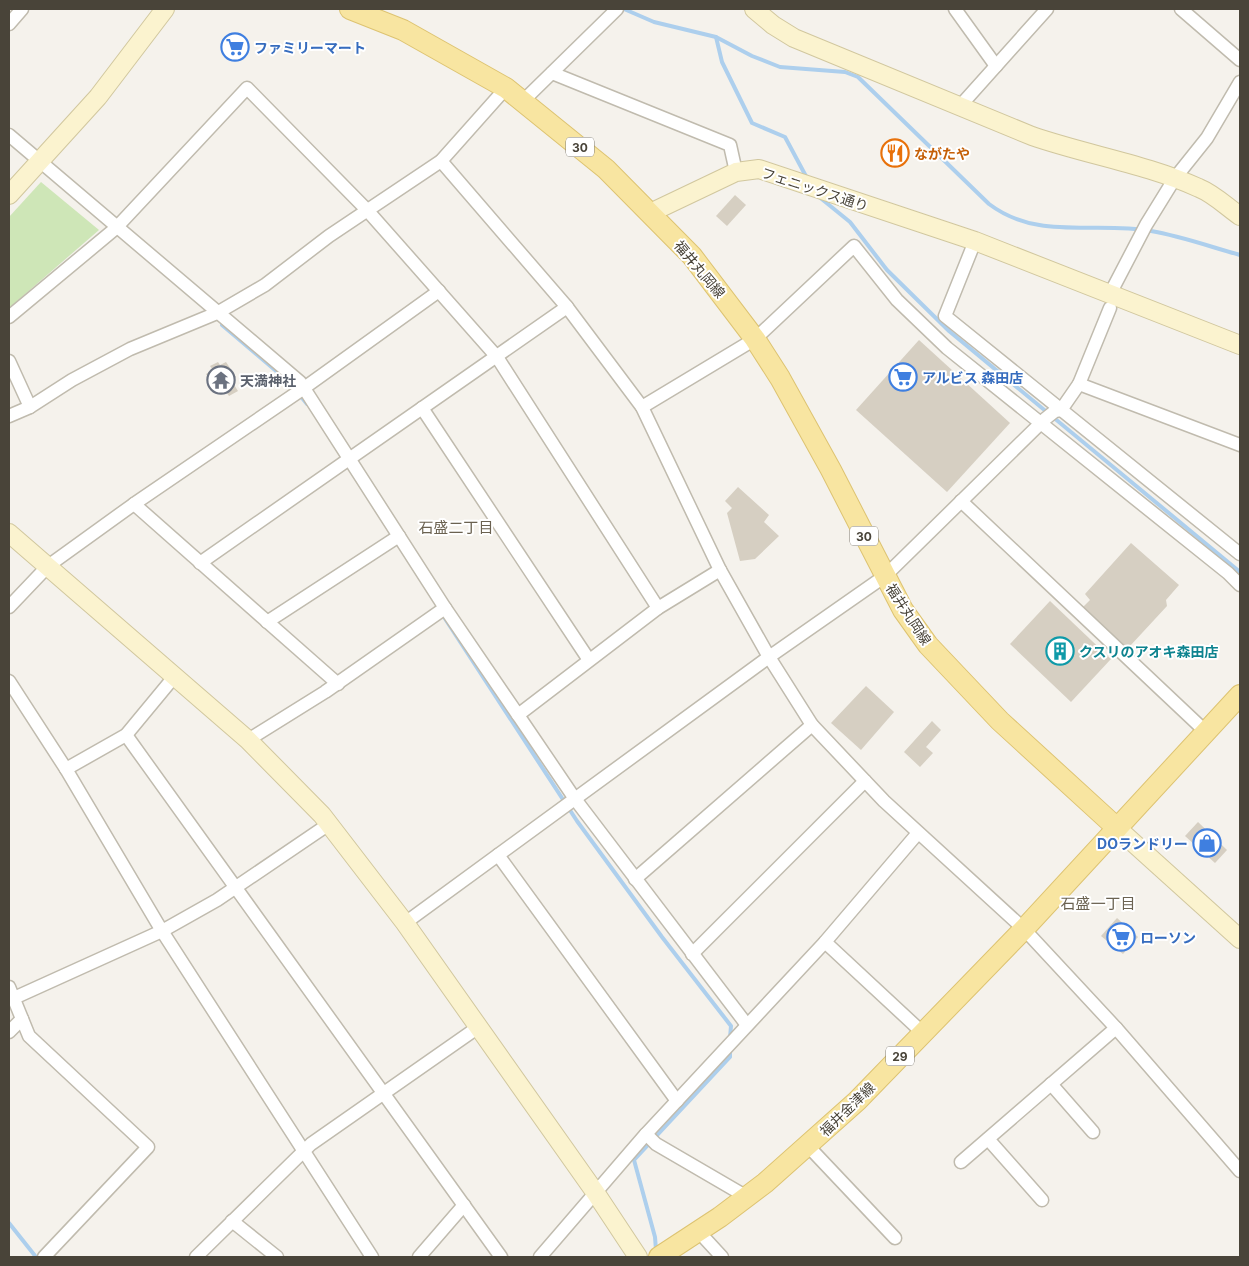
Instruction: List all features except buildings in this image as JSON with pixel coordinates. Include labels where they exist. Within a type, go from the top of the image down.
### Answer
[{"type":"main road","name":"30","points":[[350,9],[402,30],[506,88],[606,169],[650,213]]},
{"type":"main road","name":"福井丸岡線","points":[[650,213],[692,256],[755,339],[780,378],[831,470],[903,610],[928,645],[961,682],[1117,828]]},
{"type":"main road","points":[[1117,828],[1240,695]]},
{"type":"main road","name":"福井金津線","points":[[659,1257],[747,1197],[808,1146],[923,1033],[1024,929],[1117,828]]},
{"type":"street","points":[[9,24],[22,9]]},
{"type":"street","points":[[9,195],[98,97],[165,9]]},
{"type":"street","points":[[523,101],[617,9]]},
{"type":"street","points":[[754,9],[773,25],[794,38],[1068,148],[1175,178],[1202,188],[1240,216]]},
{"type":"street","points":[[955,9],[996,66]]},
{"type":"street","points":[[961,106],[1047,9]]},
{"type":"street","points":[[1181,9],[1240,60]]},
{"type":"street","points":[[552,73],[730,145],[736,172]]},
{"type":"street","points":[[405,924],[769,657],[885,576],[1043,421],[1058,410],[1079,384],[1110,301],[1146,225],[1175,178],[1207,138],[1240,82]]},
{"type":"street","points":[[9,317],[116,228],[247,88],[367,210],[497,357],[658,608]]},
{"type":"street","points":[[9,416],[30,407],[72,380],[130,348],[217,313],[265,284],[367,210],[441,161],[506,88]]},
{"type":"street","points":[[9,135],[41,160],[116,228],[300,382],[445,608],[574,799],[746,1026]]},
{"type":"street","points":[[441,161],[567,307],[642,407],[720,570],[769,657],[812,725],[918,833],[1024,929],[1116,1028],[1240,1169]]},
{"type":"street","name":"フェニックス通り","points":[[650,213],[736,172],[758,169],[975,242],[1110,301],[1240,345]]},
{"type":"street","points":[[975,242],[945,316],[1058,410],[1240,554]]},
{"type":"street","points":[[642,407],[755,339],[854,246],[897,300],[946,348],[1043,421],[1228,573],[1240,585]]},
{"type":"street","points":[[9,607],[48,566],[134,504],[304,388],[439,291]]},
{"type":"street","points":[[200,563],[567,307]]},
{"type":"street","points":[[9,361],[30,407]]},
{"type":"street","points":[[1079,384],[1240,446]]},
{"type":"street","points":[[422,408],[589,660]]},
{"type":"street","points":[[961,501],[1205,731]]},
{"type":"street","points":[[134,504],[338,684]]},
{"type":"street","points":[[9,533],[248,740],[329,824],[405,924],[595,1192],[638,1257]]},
{"type":"street","points":[[267,622],[399,536]]},
{"type":"street","points":[[518,715],[658,608],[720,570]]},
{"type":"street","points":[[248,740],[338,684],[445,608]]},
{"type":"street","points":[[66,769],[126,735],[174,677]]},
{"type":"street","points":[[9,681],[66,769],[162,931],[302,1152],[372,1257]]},
{"type":"street","points":[[635,879],[812,725]]},
{"type":"street","points":[[126,735],[501,1257]]},
{"type":"street","points":[[692,954],[865,781]]},
{"type":"street","points":[[44,1257],[148,1147],[29,1036],[11,992],[162,931],[237,887],[329,824]]},
{"type":"street","points":[[1117,828],[1240,939]]},
{"type":"street","points":[[540,1257],[646,1134],[825,942],[918,833]]},
{"type":"street","points":[[498,855],[677,1101]]},
{"type":"street","points":[[825,942],[923,1033]]},
{"type":"street","points":[[9,1032],[22,1019]]},
{"type":"street","points":[[196,1257],[302,1152],[383,1091],[477,1028]]},
{"type":"street","points":[[961,1162],[1116,1028]]},
{"type":"street","points":[[1051,1084],[1092,1132]]},
{"type":"street","points":[[646,1134],[656,1144],[747,1197]]},
{"type":"street","points":[[988,1139],[1042,1200]]},
{"type":"street","points":[[808,1146],[895,1238]]},
{"type":"street","points":[[419,1257],[464,1205]]},
{"type":"street","points":[[232,1222],[277,1257]]},
{"type":"street","points":[[698,1232],[722,1257]]},
{"type":"green space","points":[[41,182],[99,230],[9,308],[9,217]]},
{"type":"waterway","points":[[624,9],[654,22],[716,37],[752,56],[780,67],[845,72],[858,77],[989,204],[1008,215],[1027,222],[1047,226],[1067,228],[1130,228],[1151,231],[1240,255]]},
{"type":"waterway","points":[[716,37],[722,62],[752,123],[785,137],[808,180]]},
{"type":"waterway","points":[[818,196],[850,222],[887,270],[949,331],[1240,572]]},
{"type":"waterway","points":[[222,325],[289,382],[307,404]]},
{"type":"waterway","points":[[442,614],[577,821],[662,937],[731,1026],[730,1038]]},
{"type":"waterway","points":[[656,1250],[655,1237],[634,1160],[730,1057],[730,1050]]},
{"type":"waterway","points":[[9,1223],[36,1257]]},
{"type":"place","name":"ファミリーマート","points":[[235,47]]},
{"type":"place","name":"ながたや","points":[[895,153]]},
{"type":"place","name":"アルビス 森田店","points":[[903,377]]},
{"type":"place","name":"天満神社","points":[[221,380]]},
{"type":"place","name":"クスリのアオキ森田店","points":[[1060,651]]},
{"type":"place","name":"DOランドリー","points":[[1207,843]]},
{"type":"place","name":"ローソン","points":[[1121,937]]},
{"type":"district","name":"石盛二丁目","points":[[456,527]]},
{"type":"district","name":"石盛一丁目","points":[[1098,903]]}]
